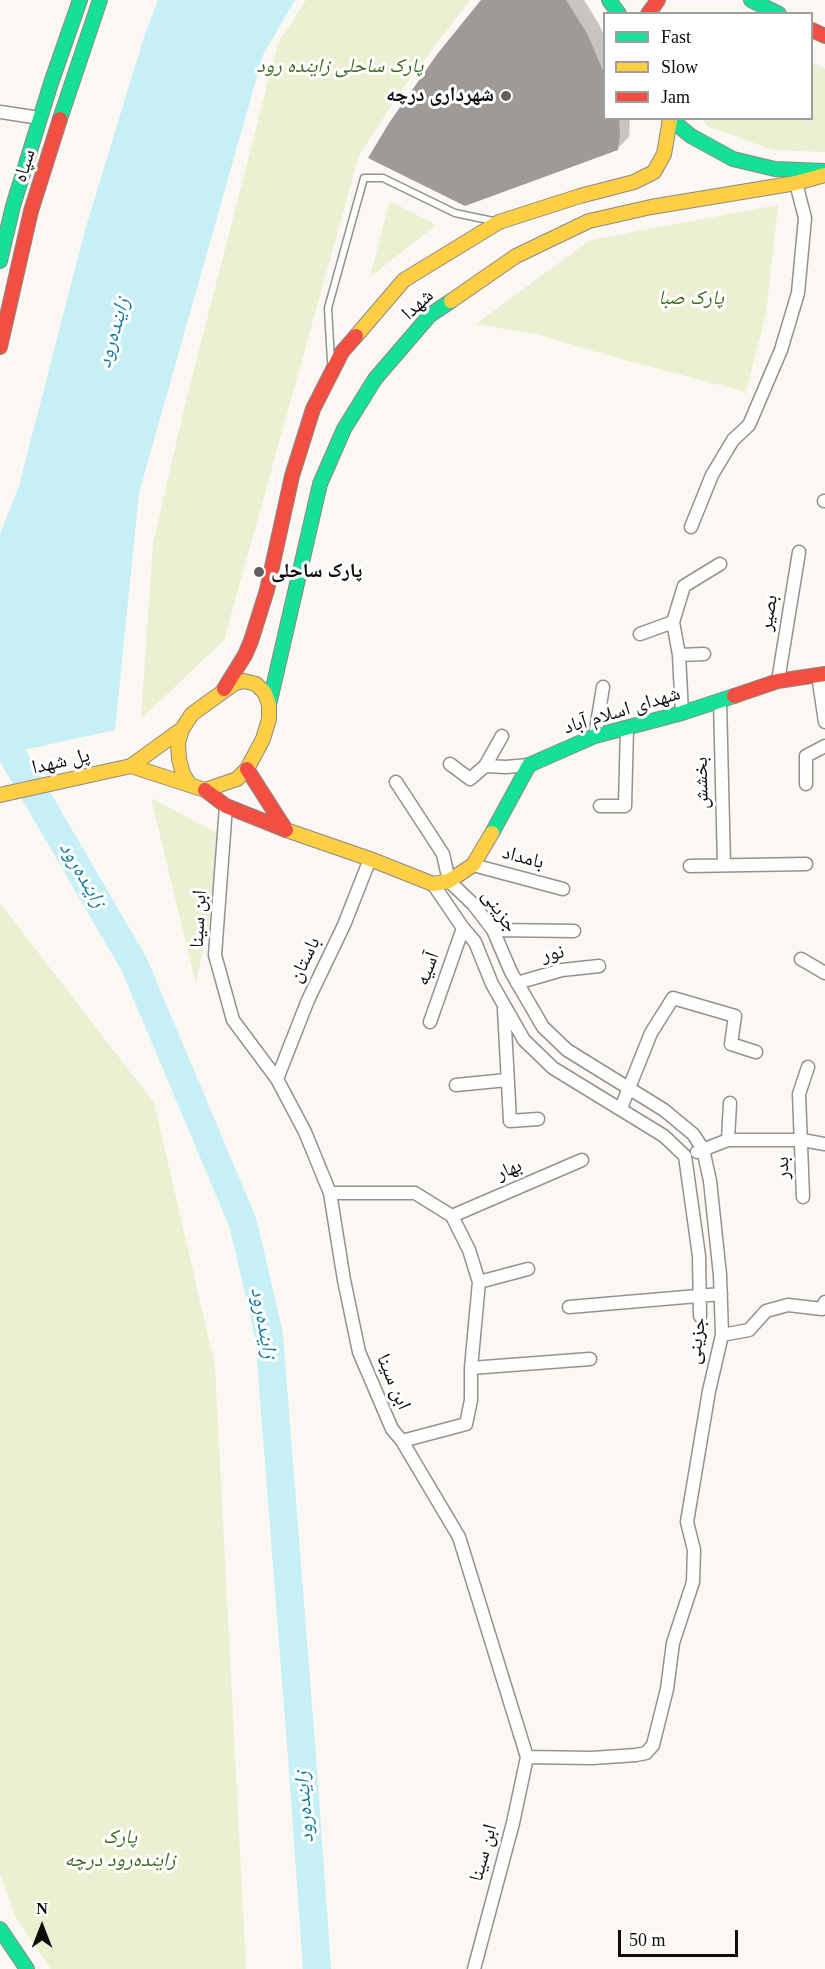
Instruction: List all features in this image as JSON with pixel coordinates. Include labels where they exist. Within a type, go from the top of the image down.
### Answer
[{"type":"main road","name":"سپاه","points":[[0,261],[13,206],[80,0]]},
{"type":"main road","name":"سپاه","points":[[0,347],[31,211],[69,88],[100,0]]},
{"type":"main road","points":[[751,0],[775,12]]},
{"type":"main road","name":"شهدا","points":[[224,689],[251,641],[267,590],[292,476],[313,409],[342,352],[404,280],[499,222],[580,196],[634,183],[654,172],[663,154],[670,120]]},
{"type":"main road","points":[[671,120],[691,136],[733,159],[775,169],[825,173]]},
{"type":"main road","name":"شهدا","points":[[269,705],[320,484],[344,429],[375,379],[430,315],[516,256],[589,221],[651,207],[796,183],[825,173]]},
{"type":"main road","name":"شهدای اسلام آباد","points":[[529,765],[595,736],[682,713],[778,681],[821,674]]},
{"type":"main road","points":[[190,785],[178,759],[178,743],[182,729],[192,714],[224,689],[244,681],[256,684],[265,693],[269,705],[263,739],[247,769],[237,779],[205,790]]},
{"type":"main road","points":[[131,766],[182,729]]},
{"type":"main road","points":[[131,766],[205,790],[226,806],[433,884],[449,881],[472,865],[529,765]]},
{"type":"main road","name":"پل شهدا","points":[[0,795],[131,766]]},
{"type":"main road","points":[[247,769],[286,830]]},
{"type":"main road","points":[[0,1929],[27,1969]]},
{"type":"street","points":[[0,112],[40,118]]},
{"type":"street","points":[[691,527],[712,475],[733,440],[749,425],[781,350],[798,292],[805,218],[796,183]]},
{"type":"street","name":"بصیر","points":[[778,681],[799,552]]},
{"type":"street","points":[[682,713],[679,655],[673,622],[684,586],[720,564]]},
{"type":"street","points":[[640,634],[673,622]]},
{"type":"street","points":[[679,655],[704,654]]},
{"type":"street","points":[[821,674],[825,722]]},
{"type":"street","points":[[595,736],[603,687]]},
{"type":"street","name":"بخشش","points":[[720,701],[724,865]]},
{"type":"street","points":[[600,806],[625,806],[627,728]]},
{"type":"street","points":[[450,765],[471,778],[485,766],[502,736]]},
{"type":"street","points":[[806,784],[806,756],[825,746]]},
{"type":"street","points":[[485,766],[529,765]]},
{"type":"street","points":[[396,782],[443,854],[449,881]]},
{"type":"street","name":"ابن سینا","points":[[226,806],[214,955],[233,1020],[278,1079],[306,1132],[330,1193],[344,1280],[359,1352],[392,1429],[459,1537],[527,1757],[513,1823],[474,1969]]},
{"type":"street","name":"باستان","points":[[278,1079],[308,1000],[344,925],[370,859]]},
{"type":"street","points":[[690,866],[806,864]]},
{"type":"street","name":"بامداد","points":[[472,865],[563,889]]},
{"type":"street","name":"جزینی","points":[[449,881],[473,904],[493,930],[517,983],[543,1028],[588,1065],[664,1110],[693,1134],[703,1149],[716,1229],[722,1335],[708,1391],[687,1522],[693,1550],[693,1582],[673,1642],[667,1689],[653,1745],[646,1753],[636,1755],[592,1758],[527,1757]]},
{"type":"street","points":[[433,884],[475,942],[492,984],[524,1040],[553,1068],[664,1136],[685,1156],[699,1256],[700,1316]]},
{"type":"street","name":"آسیه","points":[[430,1022],[463,928]]},
{"type":"street","points":[[493,930],[574,931]]},
{"type":"street","points":[[801,959],[825,972]]},
{"type":"street","name":"نور","points":[[517,983],[562,970],[599,966]]},
{"type":"street","points":[[621,1108],[651,1033],[673,998],[735,1016],[731,1044],[756,1052]]},
{"type":"street","points":[[504,1006],[510,1121],[538,1119]]},
{"type":"street","points":[[553,1068],[567,1050]]},
{"type":"street","name":"بدر","points":[[802,1197],[799,1094],[808,1067]]},
{"type":"street","points":[[456,1085],[507,1080]]},
{"type":"street","points":[[728,1140],[730,1103]]},
{"type":"street","points":[[685,1156],[728,1140],[802,1140],[825,1144]]},
{"type":"street","name":"بهار","points":[[452,1216],[582,1160]]},
{"type":"street","points":[[330,1193],[415,1193],[452,1216],[469,1250],[479,1282],[471,1368],[471,1401],[466,1424],[402,1442]]},
{"type":"street","points":[[479,1282],[528,1269]]},
{"type":"street","points":[[569,1307],[699,1294],[721,1294]]},
{"type":"street","points":[[722,1335],[750,1330],[766,1311],[788,1305],[822,1309],[825,1302]]},
{"type":"street","points":[[471,1368],[590,1359]]},
{"type":"lane","points":[[332,373],[328,308],[364,178],[383,178],[456,213],[499,222]]},
{"type":"green space","name":"پارک ساحلی زاینده رود","points":[[306,0],[470,0],[403,88],[359,155],[224,640],[141,719],[153,544],[185,405],[278,43]]},
{"type":"green space","points":[[813,63],[825,69],[825,152],[773,150],[707,126],[703,120],[813,120]]},
{"type":"green space","points":[[390,201],[436,225],[370,277]]},
{"type":"green space","name":"پارک صبا","points":[[778,205],[766,313],[746,392],[540,335],[476,324],[590,240]]},
{"type":"green space","points":[[151,798],[226,838],[196,984]]},
{"type":"green space","name":"پارک زاینده‌رود درچه","points":[[0,903],[154,1103],[215,1366],[246,1969],[51,1969],[15,1916],[0,1873]]},
{"type":"water","points":[[158,0],[295,0],[263,55],[139,493],[115,730],[0,755],[0,534],[19,486],[85,230],[144,37]]},
{"type":"building","name":"شهرداری درچه","points":[[481,0],[566,0],[588,35],[603,71],[603,120],[619,120],[618,150],[465,206],[368,158],[389,123],[438,53]]},
{"type":"waterway","name":"زاینده‌رود","points":[[0,734],[134,964],[243,1223],[269,1335],[317,1969]]},
{"type":"traffic: fast","points":[[0,261],[13,206],[51,83],[80,0]]},
{"type":"traffic: fast","points":[[60,119],[100,0]]},
{"type":"traffic: fast","points":[[609,0],[618,12]]},
{"type":"traffic: fast","points":[[751,0],[775,12]]},
{"type":"traffic: fast","points":[[671,120],[691,136],[733,159],[775,169],[825,171]]},
{"type":"traffic: fast","points":[[269,705],[320,484],[344,429],[375,379],[430,315],[451,301]]},
{"type":"traffic: fast","points":[[492,833],[529,765],[595,736],[682,713],[734,696]]},
{"type":"traffic: fast","points":[[0,1929],[27,1969]]},
{"type":"traffic: slow","points":[[356,336],[404,280],[499,222],[580,196],[634,182],[654,172],[664,154],[670,120]]},
{"type":"traffic: slow","points":[[451,301],[516,256],[589,221],[651,207],[796,183],[825,175]]},
{"type":"traffic: slow","points":[[131,766],[205,790],[237,779],[247,769],[263,739],[269,719],[269,705],[265,693],[256,684],[244,681],[235,683],[192,714],[182,729],[178,743],[179,759],[183,774],[190,785]]},
{"type":"traffic: slow","points":[[0,795],[131,766],[182,729]]},
{"type":"traffic: slow","points":[[286,830],[433,884],[449,881],[473,865],[492,833]]},
{"type":"traffic: jam","points":[[649,12],[658,0]]},
{"type":"traffic: jam","points":[[813,30],[825,36]]},
{"type":"traffic: jam","points":[[0,347],[31,211],[60,119]]},
{"type":"traffic: jam","points":[[224,689],[251,641],[267,590],[292,476],[313,409],[342,352],[356,336]]},
{"type":"traffic: jam","points":[[734,696],[778,681],[825,674]]},
{"type":"traffic: jam","points":[[205,790],[226,806],[286,830],[247,769]]},
{"type":"place","name":"شهرداری درچه","points":[[506,96]]},
{"type":"place","name":"پارک ساحلی","points":[[259,572]]}]
